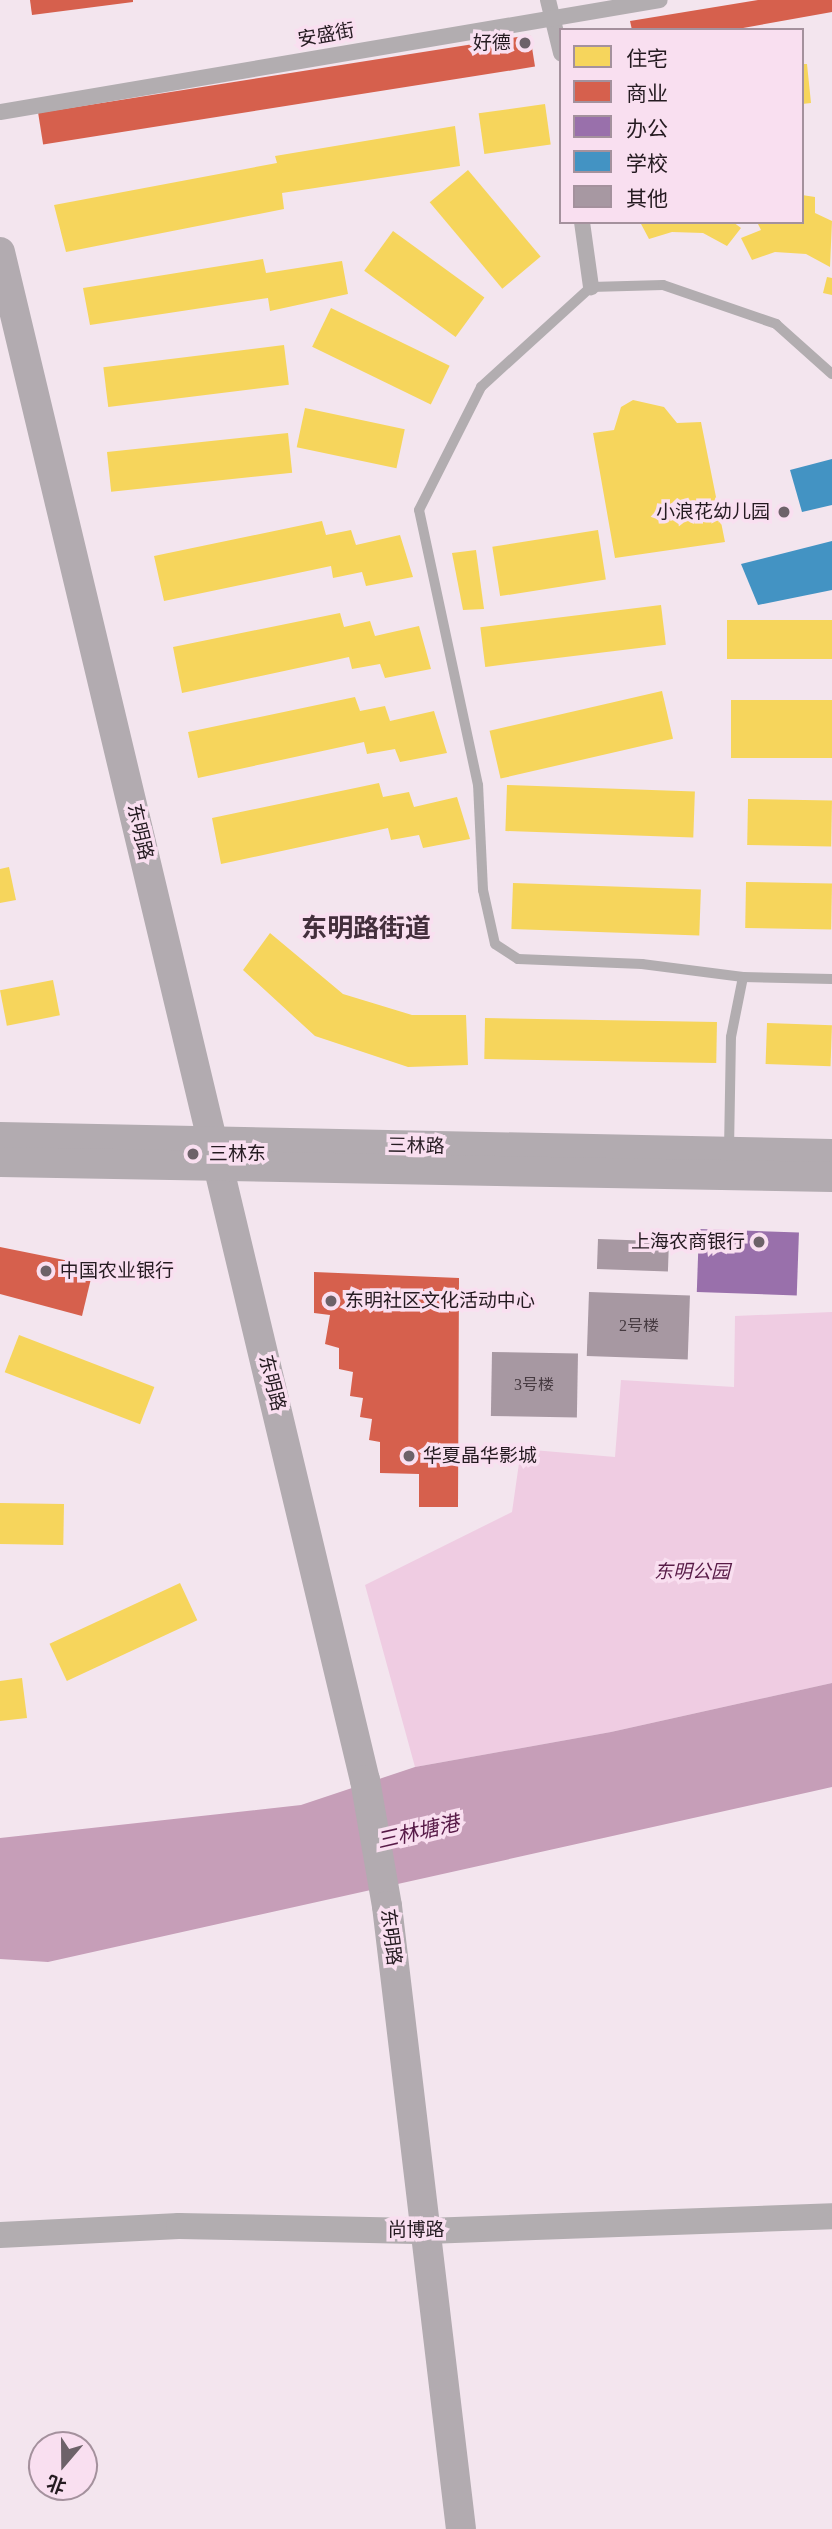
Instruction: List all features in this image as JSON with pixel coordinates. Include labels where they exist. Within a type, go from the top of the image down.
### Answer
[{"type":"main road","name":"东明路","points":[[0,252],[365,1780],[387,1906],[461,2529]]},
{"type":"main road","name":"三林路","points":[[0,1137],[216,1154],[832,1177]]},
{"type":"main road","name":"三林路","points":[[0,1162],[216,1154],[832,1154]]},
{"type":"street","points":[[548,0],[559,45]]},
{"type":"street","name":"安盛街","points":[[0,112],[660,0]]},
{"type":"street","points":[[582,224],[592,288]]},
{"type":"street","name":"尚博路","points":[[0,2235],[179,2226],[427,2231],[832,2216]]},
{"type":"lane","points":[[832,374],[776,324],[663,285],[592,288],[481,387],[428,483],[419,510],[478,785],[490,928],[495,944],[518,959],[642,964],[743,978],[832,979]]},
{"type":"lane","points":[[729,1153],[731,1037],[743,978]]},
{"type":"green space","name":"东明公园","points":[[832,1312],[832,1683],[611,1732],[415,1767],[365,1585],[512,1512],[521,1449],[615,1457],[621,1380],[734,1387],[735,1316]]},
{"type":"water","name":"三林塘港","points":[[832,1683],[832,1787],[48,1962],[0,1959],[0,1838],[301,1805],[415,1767],[611,1732]]},
{"type":"building: 住宅","points":[[804,64],[807,64],[811,103],[804,104]]},
{"type":"building: 住宅","points":[[545,104],[551,145],[484,154],[479,113]]},
{"type":"building: 住宅","points":[[455,126],[460,166],[282,193],[284,209],[66,252],[54,205],[277,163],[275,156]]},
{"type":"building: 住宅","points":[[468,170],[541,257],[502,289],[430,202]]},
{"type":"building: 住宅","points":[[804,195],[815,197],[815,213],[832,221],[830,267],[806,254],[775,252],[752,260],[741,238],[761,230],[758,224],[804,224]]},
{"type":"building: 住宅","points":[[641,224],[736,224],[741,228],[727,246],[703,233],[672,232],[649,239]]},
{"type":"building: 住宅","points":[[393,231],[484,297],[456,337],[364,271]]},
{"type":"building: 住宅","points":[[263,259],[266,273],[342,261],[348,294],[270,311],[268,298],[90,325],[83,288]]},
{"type":"building: 住宅","points":[[827,277],[832,278],[832,295],[823,293]]},
{"type":"building: 住宅","points":[[331,308],[450,366],[431,405],[312,347]]},
{"type":"building: 住宅","points":[[284,345],[289,385],[108,407],[103,367]]},
{"type":"building: 住宅","points":[[633,400],[664,407],[677,423],[701,422],[725,542],[615,558],[593,433],[614,430],[621,407]]},
{"type":"building: 住宅","points":[[305,408],[405,429],[396,468],[297,447]]},
{"type":"building: 住宅","points":[[288,433],[292,473],[111,492],[107,452]]},
{"type":"building: 住宅","points":[[322,521],[326,535],[351,530],[356,545],[400,535],[413,577],[366,586],[362,572],[333,578],[331,566],[164,601],[154,556]]},
{"type":"building: 住宅","points":[[598,530],[606,579],[500,596],[492,547]]},
{"type":"building: 住宅","points":[[476,550],[484,609],[463,610],[452,553]]},
{"type":"building: 住宅","points":[[661,605],[666,645],[485,667],[480,627]]},
{"type":"building: 住宅","points":[[340,613],[344,627],[370,621],[375,636],[419,626],[431,669],[385,678],[380,664],[352,669],[349,657],[182,693],[173,647]]},
{"type":"building: 住宅","points":[[727,620],[832,620],[832,659],[727,659]]},
{"type":"building: 住宅","points":[[662,691],[673,739],[501,779],[490,731]]},
{"type":"building: 住宅","points":[[355,697],[360,711],[385,706],[390,721],[434,711],[447,753],[400,762],[395,749],[367,754],[364,742],[198,778],[188,732]]},
{"type":"building: 住宅","points":[[731,700],[832,700],[832,758],[731,758]]},
{"type":"building: 住宅","points":[[379,783],[383,797],[409,792],[414,807],[457,797],[470,839],[423,848],[419,835],[391,840],[388,828],[221,864],[212,818]]},
{"type":"building: 住宅","points":[[507,785],[695,792],[693,838],[505,831]]},
{"type":"building: 住宅","points":[[748,799],[832,800],[831,846],[747,845]]},
{"type":"building: 住宅","points":[[9,867],[16,900],[0,903],[0,869]]},
{"type":"building: 住宅","points":[[746,882],[832,884],[831,929],[745,928]]},
{"type":"building: 住宅","points":[[513,883],[701,890],[699,936],[511,929]]},
{"type":"building: 住宅","points":[[270,933],[343,994],[412,1015],[466,1015],[468,1065],[408,1067],[315,1036],[243,970]]},
{"type":"building: 住宅","points":[[53,980],[60,1015],[7,1026],[0,990]]},
{"type":"building: 住宅","points":[[485,1018],[717,1022],[716,1063],[484,1059]]},
{"type":"building: 住宅","points":[[767,1023],[832,1025],[831,1066],[766,1064]]},
{"type":"building: 住宅","points":[[19,1335],[154,1387],[140,1424],[5,1372]]},
{"type":"building: 住宅","points":[[0,1503],[64,1504],[63,1545],[0,1544]]},
{"type":"building: 住宅","points":[[180,1583],[197,1620],[67,1681],[49,1644]]},
{"type":"building: 住宅","points":[[22,1678],[27,1718],[0,1721],[0,1681]]},
{"type":"building: 商业","points":[[30,0],[133,0],[133,2],[32,15]]},
{"type":"building: 商业","points":[[758,0],[832,0],[832,12],[743,28],[632,28],[630,21]]},
{"type":"building: 商业","points":[[530,35],[535,67],[43,145],[38,113]]},
{"type":"building: 商业","points":[[0,1247],[94,1266],[82,1316],[0,1294]]},
{"type":"building: 商业","points":[[314,1272],[459,1278],[458,1507],[419,1507],[419,1474],[380,1473],[380,1442],[369,1440],[372,1419],[360,1417],[363,1398],[350,1396],[353,1372],[339,1369],[339,1348],[325,1344],[330,1315],[314,1313]]},
{"type":"building: 办公","points":[[699,1229],[799,1232],[797,1295],[697,1292]]},
{"type":"building: 学校","points":[[832,459],[832,505],[802,512],[790,470]]},
{"type":"building: 学校","points":[[832,541],[832,590],[758,605],[741,564]]},
{"type":"building: 其他","points":[[598,1239],[669,1241],[668,1271],[597,1269]]},
{"type":"building: 其他","points":[[589,1292],[690,1296],[688,1359],[587,1356]]},
{"type":"building: 其他","points":[[492,1352],[578,1354],[577,1417],[491,1416]]},
{"type":"place","name":"好德","points":[[525,43]]},
{"type":"place","name":"小浪花幼儿园","points":[[784,512]]},
{"type":"place","name":"三林东","points":[[193,1154]]},
{"type":"place","name":"上海农商银行","points":[[759,1242]]},
{"type":"place","name":"中国农业银行","points":[[46,1271]]},
{"type":"place","name":"东明社区文化活动中心","points":[[331,1301]]},
{"type":"place","name":"华夏晶华影城","points":[[409,1456]]},
{"type":"district","name":"东明路街道","points":[[366,929]]}]
